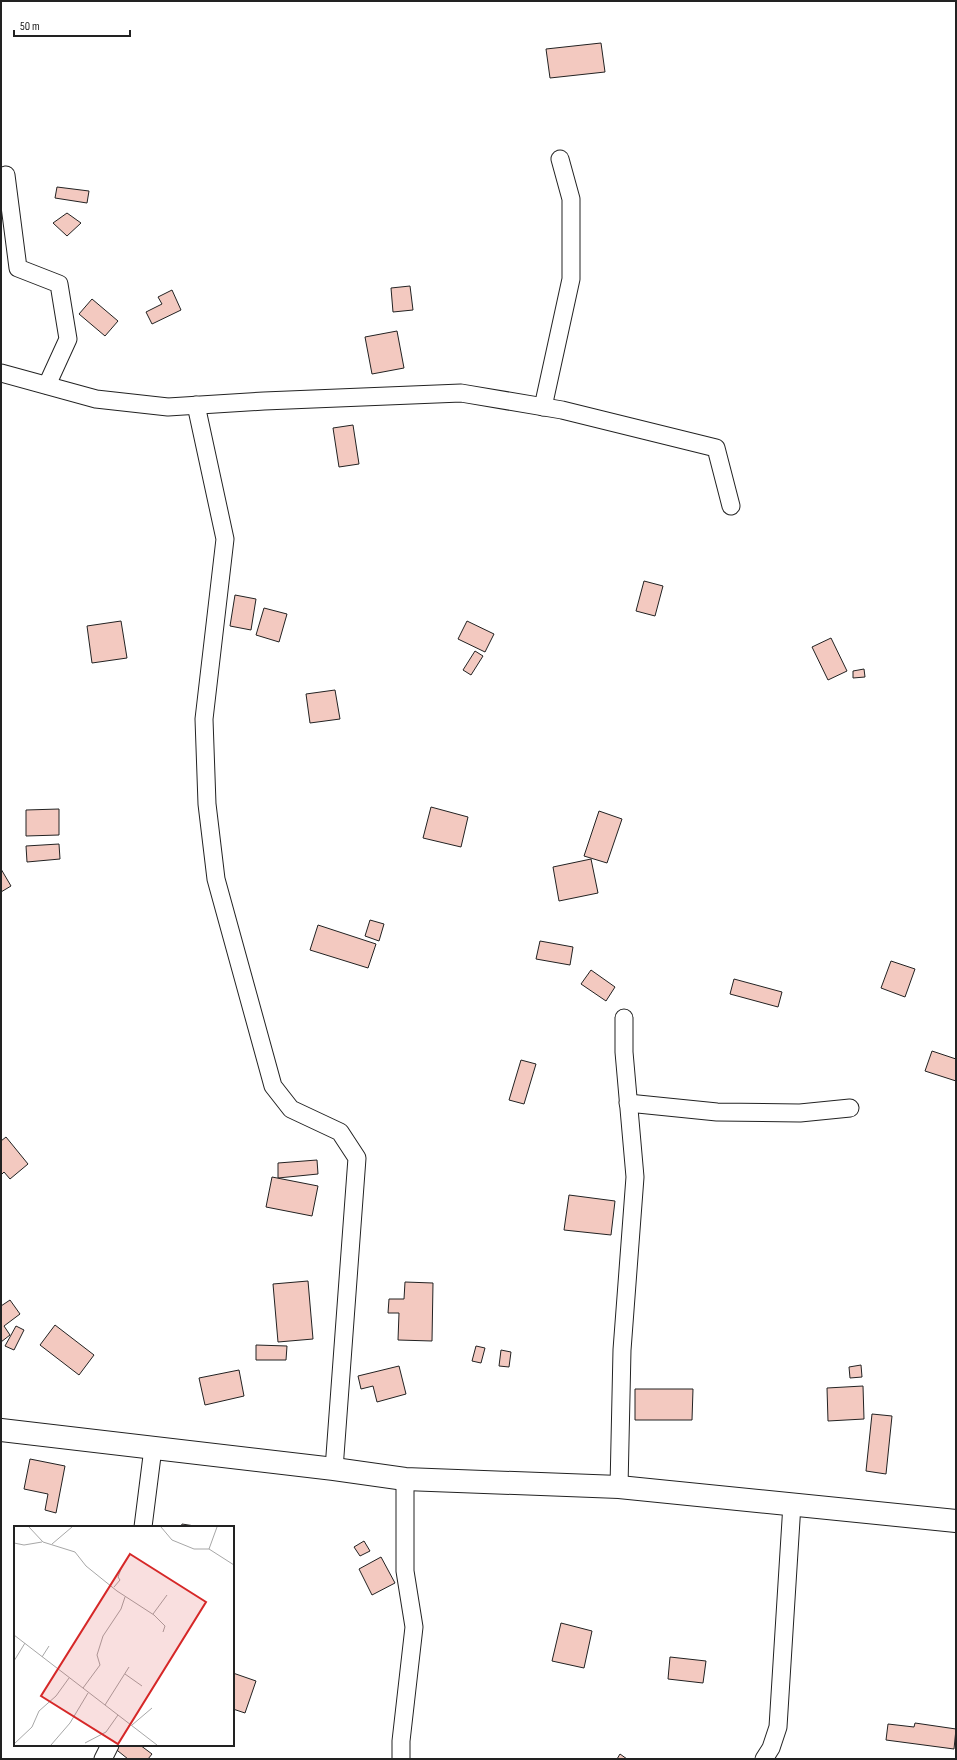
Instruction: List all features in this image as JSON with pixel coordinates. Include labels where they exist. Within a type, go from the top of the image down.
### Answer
[{"type":"main road","points":[[1,1430],[334,1469],[405,1479],[619,1487],[956,1521]]},
{"type":"street","points":[[542,406],[571,279],[571,199],[560,160]]},
{"type":"street","points":[[6,175],[18,268],[59,284],[68,339],[47,385]]},
{"type":"street","points":[[1,373],[96,399],[168,407],[460,393],[542,406],[716,448],[730,506]]},
{"type":"street","points":[[196,405],[225,539],[204,718],[207,804],[216,879],[272,1086],[291,1109],[340,1132],[357,1158],[334,1469]]},
{"type":"street","points":[[619,1487],[622,1350],[635,1177],[628,1103],[624,1018]]},
{"type":"street","points":[[628,1103],[716,1112],[800,1113],[850,1108]]},
{"type":"street","points":[[143,1526],[153,1448]]},
{"type":"street","points":[[401,1759],[401,1741],[414,1626],[405,1571],[405,1479]]},
{"type":"street","points":[[764,1759],[778,1727],[792,1504]]},
{"type":"street","points":[[103,1759],[110,1746]]},
{"type":"building","points":[[601,43],[605,72],[550,78],[546,49]]},
{"type":"building","points":[[57,187],[89,191],[87,203],[55,198]]},
{"type":"building","points":[[67,213],[81,223],[67,236],[53,223]]},
{"type":"building","points":[[410,286],[413,310],[393,312],[391,288]]},
{"type":"building","points":[[172,290],[181,310],[152,324],[146,312],[162,304],[158,297]]},
{"type":"building","points":[[92,299],[118,321],[105,336],[79,314]]},
{"type":"building","points":[[397,331],[404,368],[372,374],[365,337]]},
{"type":"building","points":[[353,425],[359,464],[339,467],[333,428]]},
{"type":"building","points":[[644,581],[663,586],[655,616],[636,611]]},
{"type":"building","points":[[235,595],[256,599],[251,630],[230,626]]},
{"type":"building","points":[[264,608],[287,614],[279,642],[256,635]]},
{"type":"building","points":[[121,621],[127,658],[92,663],[87,626]]},
{"type":"building","points":[[467,621],[494,634],[485,652],[458,639]]},
{"type":"building","points":[[831,638],[847,671],[828,680],[812,647]]},
{"type":"building","points":[[475,651],[483,656],[471,675],[463,670]]},
{"type":"building","points":[[864,669],[865,677],[853,678],[853,671]]},
{"type":"building","points":[[335,690],[340,719],[310,723],[306,694]]},
{"type":"building","points":[[431,807],[468,817],[461,847],[423,838]]},
{"type":"building","points":[[59,809],[59,835],[26,836],[26,810]]},
{"type":"building","points":[[599,811],[622,819],[607,863],[584,856]]},
{"type":"building","points":[[59,844],[60,859],[27,862],[26,846]]},
{"type":"building","points":[[591,859],[598,893],[559,901],[553,867]]},
{"type":"building","points":[[1,869],[11,886],[1,892]]},
{"type":"building","points":[[370,920],[384,924],[379,941],[365,936]]},
{"type":"building","points":[[318,925],[376,944],[368,968],[310,950]]},
{"type":"building","points":[[540,941],[573,947],[570,965],[536,959]]},
{"type":"building","points":[[891,961],[915,969],[905,997],[881,988]]},
{"type":"building","points":[[591,970],[615,987],[606,1001],[581,984]]},
{"type":"building","points":[[734,979],[782,992],[778,1007],[730,994]]},
{"type":"building","points":[[932,1051],[956,1059],[956,1081],[925,1071]]},
{"type":"building","points":[[521,1060],[536,1064],[524,1104],[509,1100]]},
{"type":"building","points":[[6,1137],[28,1164],[10,1179],[4,1172],[1,1175],[1,1141]]},
{"type":"building","points":[[317,1160],[318,1174],[278,1178],[278,1163]]},
{"type":"building","points":[[272,1177],[318,1186],[312,1216],[266,1207]]},
{"type":"building","points":[[569,1195],[615,1201],[611,1235],[564,1230]]},
{"type":"building","points":[[308,1281],[313,1339],[278,1342],[273,1284]]},
{"type":"building","points":[[405,1282],[433,1283],[432,1341],[398,1340],[399,1313],[388,1313],[389,1299],[404,1299]]},
{"type":"building","points":[[10,1300],[20,1314],[4,1326],[10,1335],[1,1342],[1,1306]]},
{"type":"building","points":[[55,1325],[94,1355],[79,1375],[40,1345]]},
{"type":"building","points":[[16,1326],[24,1330],[14,1350],[5,1346]]},
{"type":"building","points":[[256,1345],[287,1346],[286,1360],[256,1360]]},
{"type":"building","points":[[476,1346],[485,1348],[481,1363],[472,1361]]},
{"type":"building","points":[[501,1350],[511,1352],[509,1367],[499,1366]]},
{"type":"building","points":[[861,1365],[862,1377],[850,1378],[849,1367]]},
{"type":"building","points":[[399,1366],[406,1394],[377,1402],[373,1386],[361,1389],[358,1376]]},
{"type":"building","points":[[239,1370],[244,1396],[205,1405],[199,1378]]},
{"type":"building","points":[[863,1386],[864,1419],[828,1421],[827,1388]]},
{"type":"building","points":[[635,1389],[693,1389],[692,1420],[635,1420]]},
{"type":"building","points":[[872,1414],[892,1416],[886,1474],[866,1471]]},
{"type":"building","points":[[30,1459],[65,1466],[56,1513],[45,1510],[48,1494],[24,1489]]},
{"type":"building","points":[[182,1524],[195,1526],[181,1526]]},
{"type":"building","points":[[364,1541],[370,1551],[360,1556],[354,1547]]},
{"type":"building","points":[[381,1557],[395,1583],[372,1595],[359,1569]]},
{"type":"building","points":[[561,1623],[592,1631],[584,1668],[552,1661]]},
{"type":"building","points":[[670,1657],[706,1661],[703,1683],[668,1679]]},
{"type":"building","points":[[234,1673],[256,1681],[245,1713],[234,1709]]},
{"type":"building","points":[[915,1723],[956,1729],[954,1749],[886,1740],[888,1724],[914,1727]]},
{"type":"building","points":[[141,1746],[152,1754],[148,1759],[128,1759],[113,1747]]},
{"type":"building","points":[[620,1754],[627,1759],[617,1759]]}]
